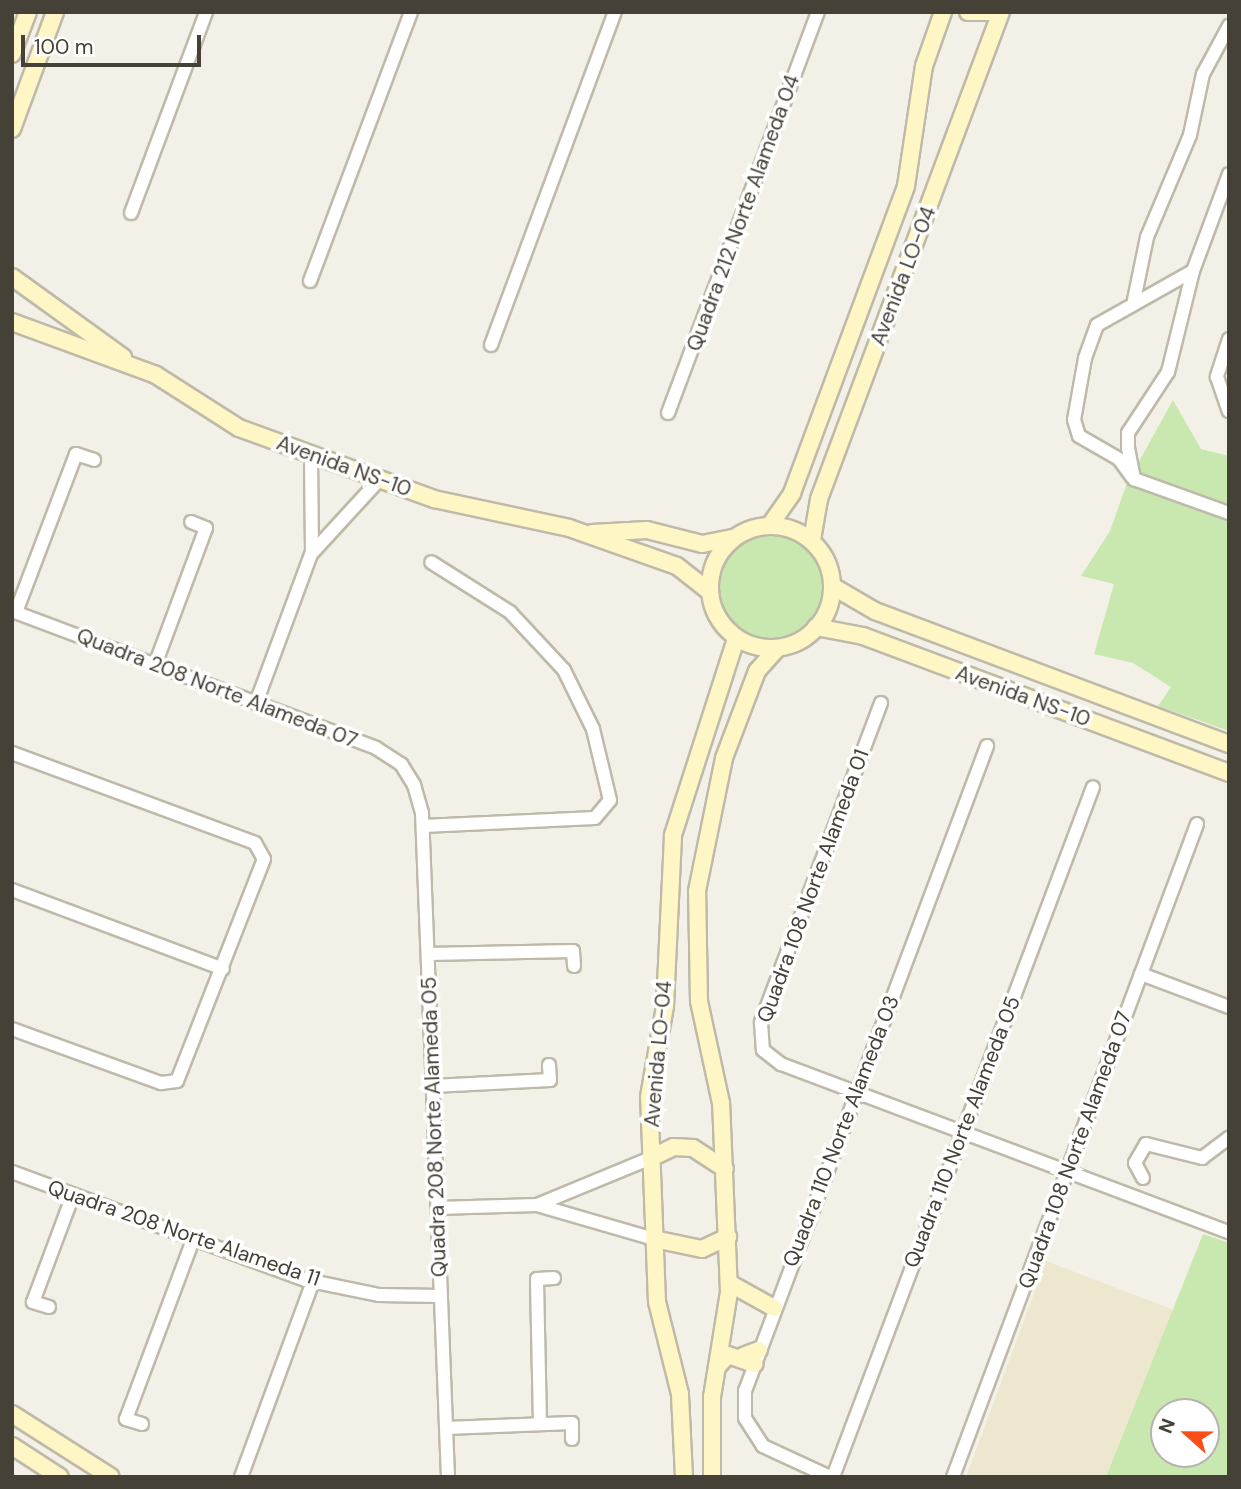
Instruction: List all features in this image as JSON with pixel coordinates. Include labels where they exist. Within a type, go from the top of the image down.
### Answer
[{"type":"street","points":[[12,54],[28,12]]},
{"type":"street","points":[[12,129],[55,12]]},
{"type":"street","points":[[131,214],[206,12]]},
{"type":"street","points":[[310,281],[411,12]]},
{"type":"street","points":[[491,345],[615,12]]},
{"type":"street","name":"Quadra 212 Norte Alameda 04","points":[[668,413],[818,12]]},
{"type":"street","name":"Avenida LO-04","points":[[771,525],[792,493],[906,186],[924,66],[943,12]]},
{"type":"street","points":[[968,12],[995,12]]},
{"type":"street","name":"Avenida LO-04","points":[[812,540],[819,499],[1001,12]]},
{"type":"street","points":[[1134,300],[1147,237],[1190,135],[1202,74],[1229,26]]},
{"type":"street","points":[[1134,480],[1128,433],[1168,372],[1193,271],[1229,174]]},
{"type":"street","points":[[1193,271],[1134,300],[1097,325],[1074,420],[1079,436],[1119,459],[1134,480],[1229,513]]},
{"type":"street","name":"Avenida NS-10","points":[[12,277],[133,365],[227,422],[442,501],[569,528],[677,566],[710,592],[720,621],[737,639]]},
{"type":"street","name":"Avenida NS-10","points":[[12,322],[133,365]]},
{"type":"street","points":[[1229,339],[1217,377],[1229,411]]},
{"type":"street","points":[[256,703],[312,552],[311,453]]},
{"type":"street","points":[[14,612],[76,454],[94,460]]},
{"type":"street","points":[[312,552],[380,479]]},
{"type":"street","points":[[155,665],[206,528],[191,523]]},
{"type":"street","points":[[737,639],[777,649],[816,627],[832,586],[812,540],[771,525]]},
{"type":"street","name":"Avenida NS-10","points":[[569,528],[651,530],[702,544],[734,538],[771,525]]},
{"type":"street","points":[[710,592],[715,563],[734,538]]},
{"type":"street","points":[[423,826],[595,818],[610,800],[593,729],[564,670],[510,612],[431,562]]},
{"type":"street","name":"Avenida NS-10","points":[[832,586],[875,611],[1229,744]]},
{"type":"street","name":"Quadra 208 Norte Alameda 07","points":[[14,612],[381,750],[412,780]]},
{"type":"street","name":"Avenida NS-10","points":[[816,627],[863,636],[1229,773]]},
{"type":"street","name":"Avenida LO-04","points":[[684,1477],[682,1411],[657,1302],[649,1097],[665,1006],[673,835],[737,639]]},
{"type":"street","name":"Avenida LO-04","points":[[712,1477],[717,1367],[729,1283],[728,1237],[720,1091],[698,992],[697,891],[724,758],[757,671],[777,649]]},
{"type":"street","name":"Quadra 108 Norte Alameda 01","points":[[881,703],[759,1032],[769,1056],[961,1133],[1229,1232]]},
{"type":"street","name":"Quadra 110 Norte Alameda 03","points":[[832,1477],[774,1454],[754,1436],[744,1409],[752,1357],[774,1308],[857,1093],[987,746]]},
{"type":"street","points":[[12,753],[262,851],[263,862],[184,1072],[170,1084],[12,1029]]},
{"type":"street","name":"Quadra 208 Norte Alameda 05","points":[[412,780],[423,826],[447,1477]]},
{"type":"street","name":"Quadra 110 Norte Alameda 05","points":[[832,1477],[1093,787]]},
{"type":"street","name":"Quadra 108 Norte Alameda 07","points":[[954,1477],[1197,824]]},
{"type":"street","points":[[12,890],[223,969]]},
{"type":"street","points":[[428,954],[573,951],[574,966]]},
{"type":"street","points":[[1141,974],[1229,1007]]},
{"type":"street","points":[[433,1086],[550,1080],[549,1065]]},
{"type":"street","points":[[1143,1178],[1135,1163],[1146,1144],[1202,1158],[1229,1138]]},
{"type":"street","points":[[537,1205],[674,1147],[693,1148],[725,1169]]},
{"type":"street","name":"Quadra 208 Norte Alameda 11","points":[[12,1172],[193,1240],[313,1281],[383,1295],[441,1296]]},
{"type":"street","points":[[49,1307],[33,1301],[73,1195]]},
{"type":"street","points":[[438,1208],[537,1205],[654,1239],[702,1249],[728,1237]]},
{"type":"street","points":[[142,1424],[126,1419],[193,1240]]},
{"type":"street","points":[[540,1424],[537,1279],[554,1278]]},
{"type":"street","points":[[241,1477],[313,1281]]},
{"type":"street","points":[[729,1283],[761,1297],[774,1308]]},
{"type":"street","points":[[761,1297],[780,1291]]},
{"type":"street","points":[[717,1367],[728,1355],[752,1357]]},
{"type":"street","points":[[12,1414],[111,1477]]},
{"type":"street","points":[[446,1428],[572,1423],[572,1439]]},
{"type":"street","points":[[12,1446],[60,1477]]},
{"type":"shaded area","points":[[1046,1261],[1174,1310],[1106,1477],[966,1477]]},
{"type":"green space","points":[[1173,400],[1201,449],[1229,456],[1229,731],[1158,706],[1171,687],[1133,663],[1094,654],[1114,584],[1081,576],[1110,531],[1127,483]]},
{"type":"green space","points":[[770,533],[791,537],[808,549],[820,566],[824,587],[820,608],[808,625],[791,637],[770,641],[749,637],[732,625],[720,608],[716,587],[720,566],[732,549],[749,537]]},
{"type":"green space","points":[[1203,1234],[1229,1243],[1229,1477],[1106,1477]]}]
